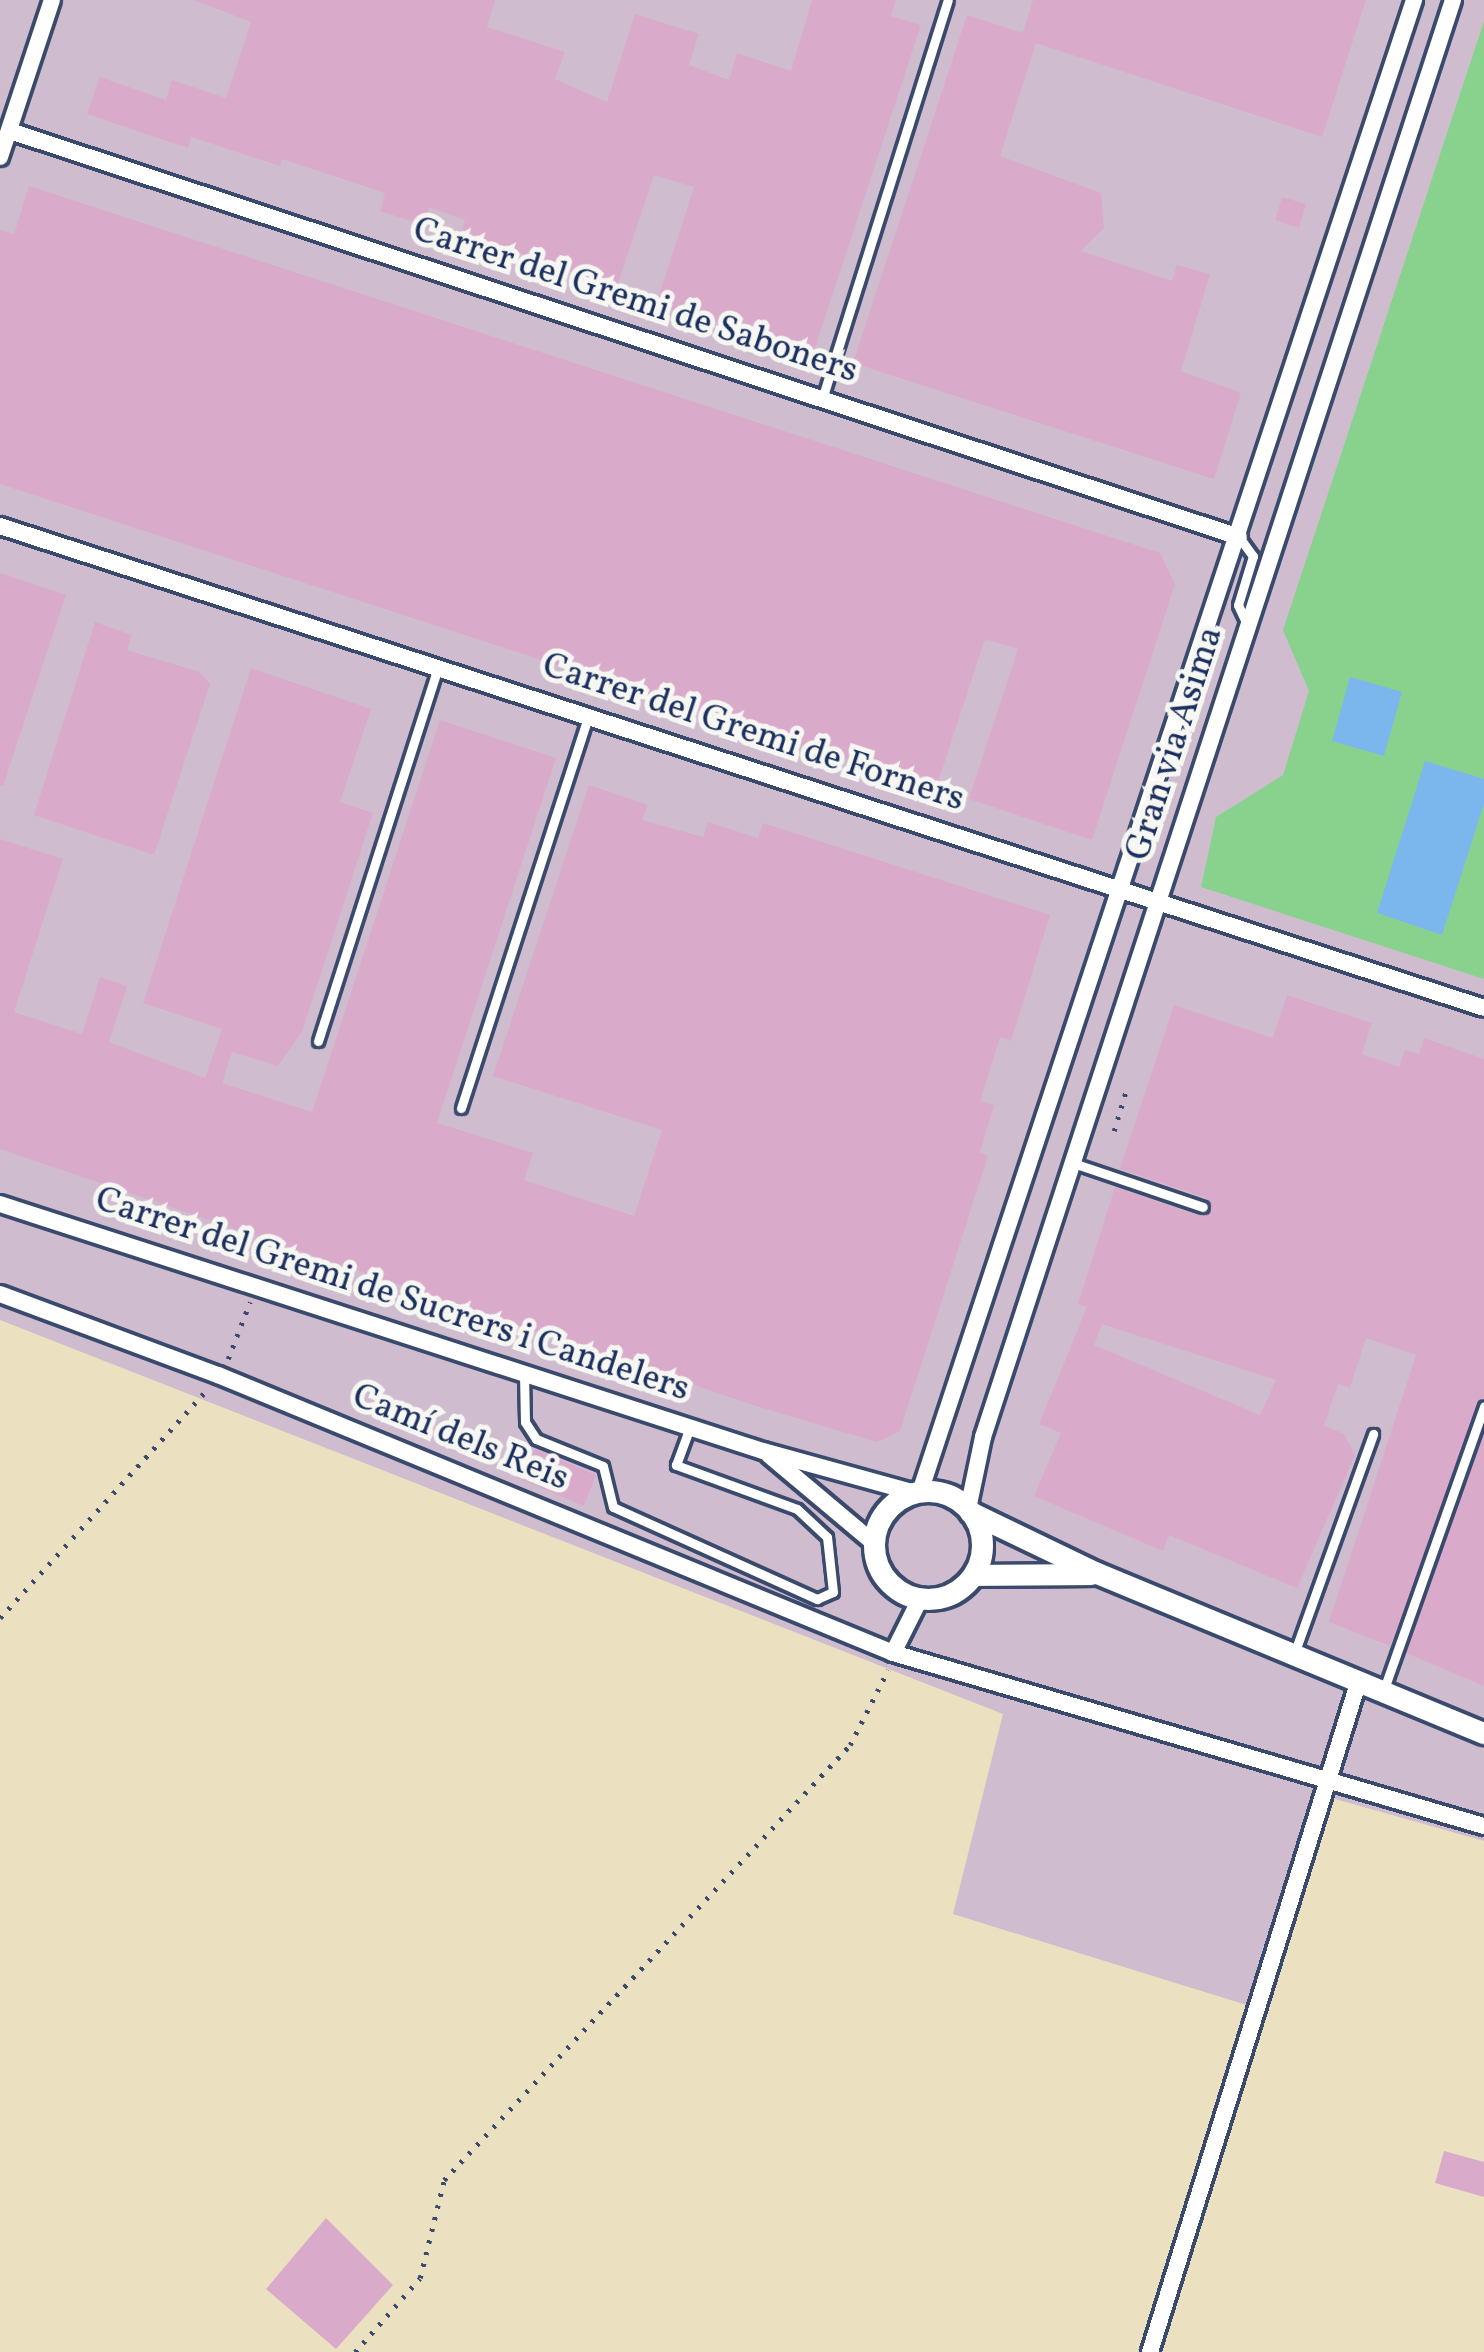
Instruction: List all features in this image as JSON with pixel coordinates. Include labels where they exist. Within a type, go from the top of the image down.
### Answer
[{"type":"street","points":[[0,157],[52,0]]},
{"type":"street","name":"Gran via Asima","points":[[918,1492],[1125,890],[1414,0]]},
{"type":"street","name":"Gran via Asima","points":[[969,1511],[982,1437],[1453,0]]},
{"type":"street","name":"Carrer del Gremi de Saboners","points":[[10,130],[1239,536]]},
{"type":"street","name":"Carrer del Gremi de Forners","points":[[0,526],[1484,1008]]},
{"type":"street","name":"Carrer del Gremi de Sucrers i Candelers","points":[[0,1204],[763,1451],[918,1492]]},
{"type":"street","name":"Camí dels Reis","points":[[0,1294],[218,1375],[893,1653],[1324,1783],[1484,1826]]},
{"type":"street","name":"Carrer del Gremi de Sucrers i Candelers","points":[[763,1451],[874,1543]]},
{"type":"street","points":[[969,1511],[982,1543],[974,1574],[950,1594],[920,1599],[892,1586],[874,1543],[886,1510],[918,1492],[945,1494],[969,1511],[1097,1574],[1483,1730]]},
{"type":"street","points":[[974,1574],[1097,1574]]},
{"type":"street","points":[[893,1653],[920,1599]]},
{"type":"street","points":[[1150,2352],[1359,1680]]},
{"type":"lane","points":[[822,399],[949,0]]},
{"type":"lane","points":[[1239,536],[1253,556],[1238,605],[1249,628]]},
{"type":"lane","points":[[318,1041],[438,667]]},
{"type":"lane","points":[[461,1108],[588,716]]},
{"type":"lane","points":[[1073,1163],[1203,1207]]},
{"type":"lane","points":[[524,1372],[525,1422],[536,1439],[603,1466],[614,1507],[818,1599],[833,1592],[826,1537],[796,1509],[676,1466],[690,1427]]},
{"type":"lane","points":[[1384,1690],[1484,1406]]},
{"type":"lane","points":[[1294,1654],[1373,1434]]},
{"type":"path","points":[[1114,1131],[1126,1091]]},
{"type":"path","points":[[0,1618],[218,1375],[256,1286]]},
{"type":"path","points":[[355,2352],[420,2278],[443,2180],[850,1745],[893,1653]]},
{"type":"shaded area","points":[[0,0],[1484,0],[1484,1841],[1328,1797],[1266,2011],[953,1914],[1003,1714],[0,1320]]},
{"type":"green space","points":[[1484,21],[1484,979],[1201,887],[1216,817],[1283,775],[1309,691],[1283,630]]},
{"type":"water","points":[[1350,677],[1402,692],[1384,756],[1332,741]]},
{"type":"water","points":[[1425,761],[1484,779],[1484,804],[1442,935],[1377,913]]},
{"type":"building","points":[[194,0],[495,0],[487,27],[565,52],[555,79],[607,102],[635,14],[699,34],[689,65],[729,80],[737,53],[791,71],[812,0],[896,0],[891,16],[921,25],[814,351],[656,305],[694,187],[654,175],[617,287],[487,242],[462,230],[465,220],[429,207],[424,225],[380,211],[385,193],[282,159],[280,166],[191,137],[188,148],[87,114],[100,77],[166,100],[172,80],[226,98],[251,22]]},
{"type":"building","points":[[1033,0],[1366,0],[1322,137],[1036,43],[1000,156],[1101,193],[1104,228],[1081,251],[1172,281],[1177,265],[1210,274],[1181,371],[1241,393],[1214,479],[853,363],[967,15],[1023,33]]},
{"type":"building","points":[[29,186],[1160,553],[1175,584],[1092,840],[969,799],[1018,649],[985,639],[936,788],[0,484],[0,230],[14,234]]},
{"type":"building","points":[[1282,197],[1306,204],[1299,228],[1275,220]]},
{"type":"building","points":[[0,573],[66,595],[3,786],[0,786]]},
{"type":"building","points":[[95,622],[132,635],[127,650],[200,672],[210,684],[154,855],[34,815]]},
{"type":"building","points":[[251,668],[371,709],[340,802],[373,813],[302,1032],[278,1066],[232,1052],[222,1083],[312,1112],[440,720],[556,758],[437,1123],[533,1153],[524,1180],[634,1216],[662,1130],[493,1076],[589,785],[648,805],[642,820],[703,837],[708,822],[758,838],[763,823],[1050,915],[1011,1041],[1000,1037],[980,1101],[994,1105],[980,1152],[988,1156],[900,1431],[877,1442],[753,1405],[0,1149],[0,839],[63,859],[14,1012],[82,1034],[100,977],[127,986],[109,1042],[205,1078],[222,1029],[143,1003]]},
{"type":"building","points":[[1287,995],[1372,1023],[1362,1054],[1399,1067],[1405,1050],[1419,1054],[1424,1038],[1484,1059],[1484,1397],[1390,1646],[1329,1622],[1416,1355],[1366,1338],[1350,1388],[1338,1384],[1324,1425],[1344,1434],[1355,1455],[1297,1588],[1169,1535],[1163,1551],[1034,1496],[1061,1433],[1039,1424],[1087,1307],[1078,1304],[1115,1187],[1200,1216],[1212,1209],[1206,1198],[1120,1169],[1174,1005],[1273,1038]],"holes":[[[1102,1324],[1276,1380],[1260,1415],[1094,1345]]]},
{"type":"building","points":[[1484,1433],[1484,1686],[1406,1653]]},
{"type":"building","points":[[535,1449],[596,1475],[584,1506],[522,1480]]},
{"type":"building","points":[[1444,2151],[1484,2162],[1484,2197],[1435,2183]]},
{"type":"building","points":[[326,2218],[393,2285],[336,2349],[266,2289]]}]
